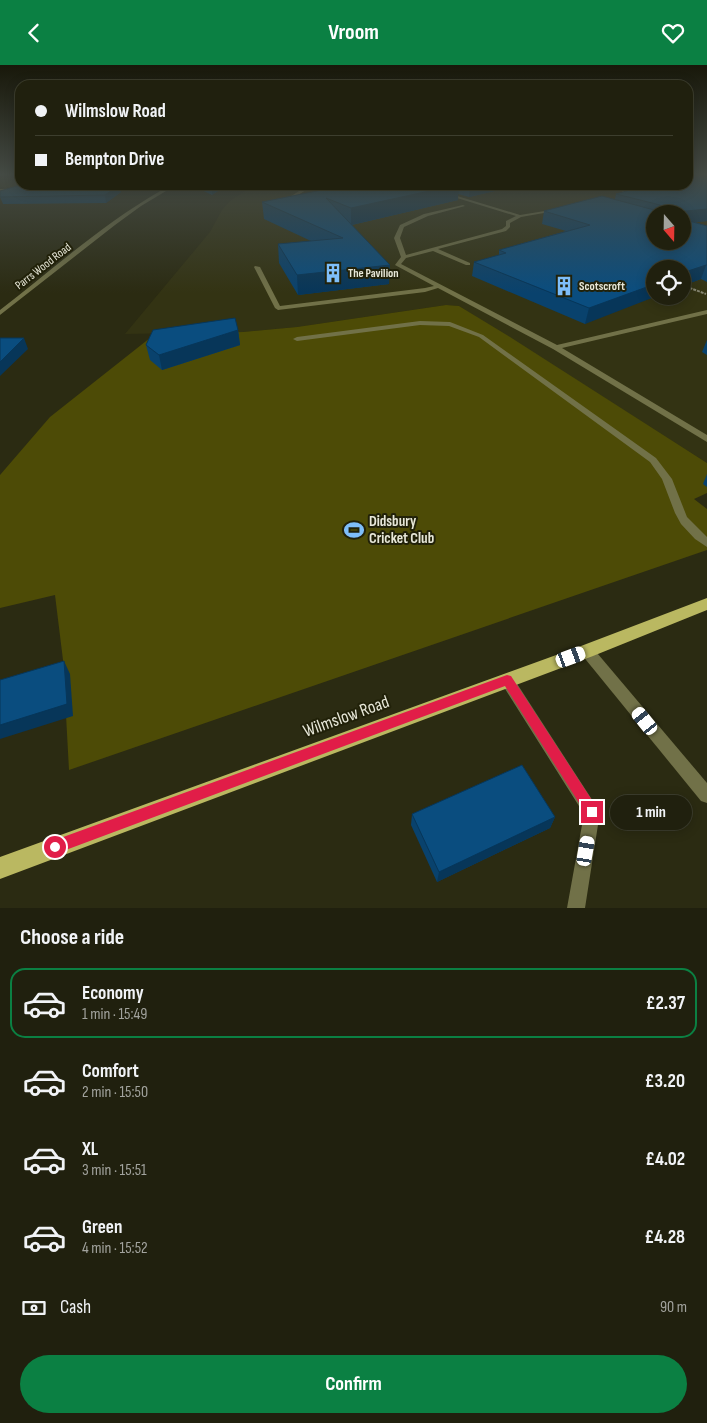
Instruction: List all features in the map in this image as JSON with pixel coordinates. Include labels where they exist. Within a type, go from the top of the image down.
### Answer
[{"type":"main road","name":"Wilmslow Road","points":[[0,868],[587,651],[707,604]]},
{"type":"street","name":"Parrs Wood Road","points":[[0,313],[127,214]]},
{"type":"street","points":[[404,257],[397,238],[402,226],[429,214]]},
{"type":"street","points":[[514,214],[520,216]]},
{"type":"street","points":[[529,214],[520,216],[508,222],[508,227],[504,230],[404,257],[398,262],[398,265],[556,347],[707,439]]},
{"type":"street","points":[[433,249],[468,264]]},
{"type":"street","points":[[257,267],[278,308],[425,290],[440,286]]},
{"type":"street","points":[[556,347],[707,312]]},
{"type":"street","points":[[297,339],[420,323],[450,324],[476,334],[503,351],[653,460],[670,482],[685,522],[693,532],[707,543]]},
{"type":"street","points":[[587,651],[707,795]]},
{"type":"street","points":[[507,680],[592,812],[576,908]]},
{"type":"path","points":[[691,288],[707,294]]},
{"type":"shaded area","points":[[220,214],[646,214],[646,250],[691,250],[691,214],[707,214],[707,463],[459,306],[446,305],[297,327],[243,332],[125,334],[210,232]]},
{"type":"shaded area","name":"Didsbury Cricket Club","points":[[446,305],[459,306],[707,463],[707,493],[694,499],[707,509],[707,550],[69,770],[63,660],[55,595],[0,608],[0,475],[50,417],[155,334],[243,332],[297,327]]},
{"type":"building","points":[[290,214],[342,214],[390,265],[297,275],[278,244],[343,238]]},
{"type":"building","points":[[555,214],[646,214],[646,250],[691,250],[691,222],[707,226],[707,265],[691,270],[691,260],[646,260],[646,287],[589,308],[474,262],[506,253],[499,250],[590,225]]},
{"type":"building","points":[[235,318],[238,330],[159,355],[146,345],[153,330]]},
{"type":"building","points":[[0,338],[24,338],[0,362]]},
{"type":"building","points":[[64,661],[67,704],[0,725],[0,680]]},
{"type":"building","points":[[522,765],[555,817],[439,872],[412,814]]},
{"type":"place","name":"The Pavilion","points":[[333,273]]},
{"type":"place","name":"Scotscroft","points":[[564,286]]},
{"type":"place","name":"Didsbury Cricket Club","points":[[354,530]]},
{"type":"route","points":[[55,847],[507,680],[592,812]]}]
